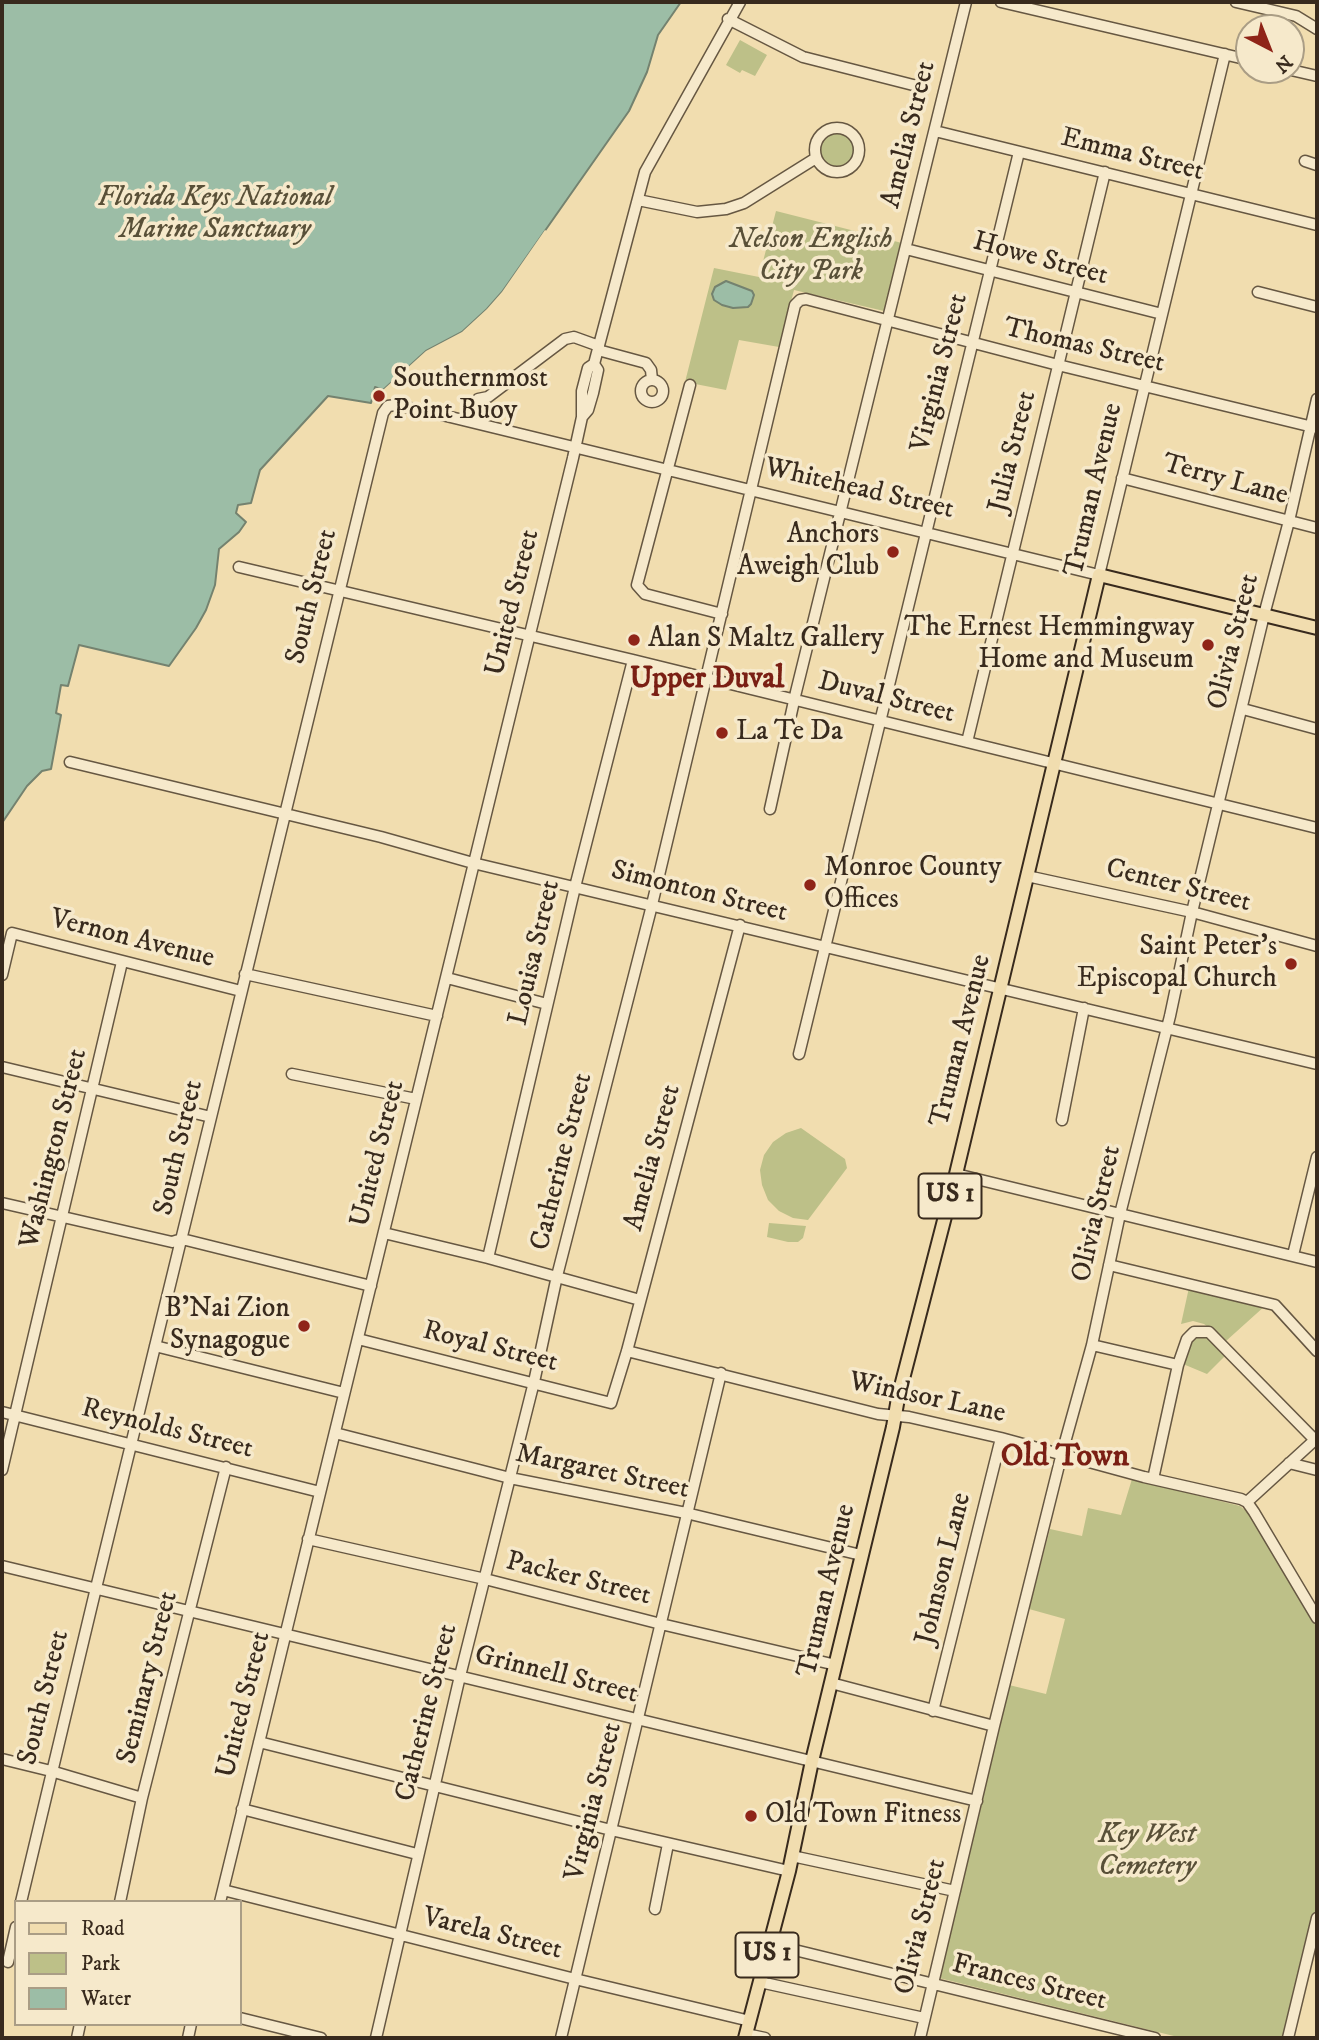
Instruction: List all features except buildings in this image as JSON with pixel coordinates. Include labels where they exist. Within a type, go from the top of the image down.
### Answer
[{"type":"main road","name":"Whitehead Street","points":[[1100,575],[1317,628]]},
{"type":"main road","name":"Truman Avenue","points":[[747,2031],[789,1871],[860,1555],[956,1174],[1100,575]]},
{"type":"street","name":"United Street","points":[[220,1900],[530,636],[582,417],[582,391],[589,368],[594,364],[645,172],[728,19],[740,2]]},
{"type":"street","name":"Amelia Street","points":[[770,809],[966,2]]},
{"type":"street","points":[[1001,2],[1235,56]]},
{"type":"street","points":[[1236,2],[1296,16],[1317,29]]},
{"type":"street","points":[[728,19],[803,57],[921,87]]},
{"type":"street","name":"Truman Avenue","points":[[1100,575],[1225,54]]},
{"type":"street","points":[[831,128],[845,129],[856,138],[859,152],[857,159],[846,169],[826,169],[816,158],[816,143],[824,132],[831,128]]},
{"type":"street","name":"Emma Street","points":[[935,131],[1317,225]]},
{"type":"street","name":"Virginia Street","points":[[799,1054],[1018,152]]},
{"type":"street","points":[[638,200],[697,212],[726,209],[744,203],[816,158]]},
{"type":"street","points":[[1305,161],[1317,165]]},
{"type":"street","name":"Julia Street","points":[[967,742],[1105,172]]},
{"type":"street","name":"Howe Street","points":[[906,249],[1162,314]]},
{"type":"street","points":[[1258,292],[1317,307]]},
{"type":"street","name":"Thomas Street","points":[[800,300],[806,299],[1145,387],[1314,427]]},
{"type":"street","name":"Catherine Street","points":[[376,2038],[433,1786],[534,1382],[557,1276],[651,905],[795,305],[800,300]]},
{"type":"street","points":[[478,398],[488,397],[565,339],[575,337],[598,348],[646,363],[651,370],[652,380]]},
{"type":"street","points":[[690,385],[637,585],[645,594],[722,614]]},
{"type":"street","name":"Olivia Street","points":[[920,2038],[994,1726],[1062,1453],[1092,1345],[1120,1214],[1167,1028],[1192,912],[1264,615],[1314,427],[1317,399]]},
{"type":"street","name":"Whitehead Street","points":[[388,406],[396,405],[434,413],[1100,575]]},
{"type":"street","name":"South Street","points":[[22,1900],[51,1771],[338,590],[383,413],[388,406]]},
{"type":"street","name":"Terry Lane","points":[[1122,478],[1317,528]]},
{"type":"street","name":"Duval Street","points":[[239,567],[881,720],[1317,828]]},
{"type":"street","name":"Louisa Street","points":[[488,1258],[575,887],[633,660]]},
{"type":"street","points":[[1242,709],[1317,729]]},
{"type":"street","name":"Simonton Street","points":[[70,762],[428,849],[473,863],[1317,1064]]},
{"type":"street","name":"Center Street","points":[[1027,876],[1192,912],[1317,946]]},
{"type":"street","name":"Amelia Street","points":[[611,1403],[740,925]]},
{"type":"street","name":"Vernon Avenue","points":[[2,975],[12,933],[241,991]]},
{"type":"street","name":"Washington Street","points":[[2,1469],[122,962]]},
{"type":"street","points":[[245,974],[437,1016]]},
{"type":"street","points":[[447,978],[547,1004]]},
{"type":"street","points":[[1062,1120],[1084,1008]]},
{"type":"street","points":[[2,1067],[211,1117]]},
{"type":"street","points":[[292,1074],[416,1099]]},
{"type":"street","points":[[1293,1255],[1317,1161]]},
{"type":"street","points":[[956,1174],[1317,1262]]},
{"type":"street","points":[[2,1203],[172,1242],[182,1239],[370,1286]]},
{"type":"street","points":[[384,1233],[557,1276],[640,1300]]},
{"type":"street","points":[[1109,1265],[1275,1305],[1317,1351]]},
{"type":"street","points":[[1153,1479],[1178,1366],[1187,1339],[1194,1332],[1209,1332],[1316,1439],[1247,1502],[1317,1618]]},
{"type":"street","name":"Royal Street","points":[[358,1339],[611,1403]]},
{"type":"street","points":[[1092,1345],[1178,1366]]},
{"type":"street","points":[[155,1346],[344,1393]]},
{"type":"street","name":"Windsor Lane","points":[[627,1351],[878,1414],[909,1417],[1001,1438],[1247,1502]]},
{"type":"street","name":"Virginia Street","points":[[561,2038],[721,1373]]},
{"type":"street","name":"Reynolds Street","points":[[2,1412],[320,1492]]},
{"type":"street","name":"Margaret Street","points":[[335,1433],[510,1478],[686,1513],[860,1555]]},
{"type":"street","name":"Johnson Lane","points":[[933,1711],[1001,1438]]},
{"type":"street","points":[[1289,1463],[1317,1470]]},
{"type":"street","name":"Seminary Street","points":[[120,1900],[142,1798],[226,1467]]},
{"type":"street","name":"Packer Street","points":[[309,1539],[836,1665]]},
{"type":"street","name":"Grinnell Street","points":[[2,1566],[977,1801]]},
{"type":"street","points":[[831,1683],[994,1726]]},
{"type":"street","points":[[259,1742],[668,1844],[789,1871]]},
{"type":"street","points":[[2,1759],[142,1798]]},
{"type":"street","points":[[242,1809],[417,1854]]},
{"type":"street","points":[[655,1909],[668,1844]]},
{"type":"street","points":[[792,1856],[954,1891]]},
{"type":"street","name":"Varela Street","points":[[223,1890],[575,1979],[765,2038]]},
{"type":"street","points":[[1288,2038],[1317,1918]]},
{"type":"street","points":[[8,1962],[14,1936]]},
{"type":"street","name":"Frances Street","points":[[770,1944],[1155,2038]]},
{"type":"street","points":[[760,1982],[924,2018]]},
{"type":"street","points":[[242,2019],[286,2034],[321,2038]]},
{"type":"street","points":[[1105,2038],[1108,2027]]},
{"type":"green space","points":[[740,40],[767,55],[755,76],[742,70],[740,73],[726,65]]},
{"type":"green space","points":[[837,133],[849,138],[854,150],[849,162],[837,167],[825,162],[820,150],[825,138]]},
{"type":"green space","name":"Nelson English City Park","points":[[776,211],[902,243],[884,311],[794,290],[779,347],[739,340],[726,390],[685,382],[714,268],[759,277]]},
{"type":"green space","points":[[801,1128],[845,1159],[847,1168],[808,1220],[793,1218],[779,1211],[768,1200],[760,1170],[764,1155],[773,1142],[786,1133]]},
{"type":"green space","points":[[769,1223],[806,1226],[803,1238],[798,1242],[788,1242],[767,1237]]},
{"type":"green space","points":[[1190,1283],[1266,1305],[1226,1341],[1204,1324],[1193,1321],[1181,1324]]},
{"type":"green space","points":[[1205,1335],[1226,1355],[1207,1374],[1183,1364],[1194,1336]]},
{"type":"green space","name":"Key West Cemetery","points":[[1132,1479],[1240,1506],[1248,1513],[1317,1626],[1317,1904],[1284,2038],[1182,2038],[939,1978],[1009,1685],[1046,1694],[1065,1619],[1029,1609],[1050,1529],[1082,1536],[1088,1508],[1121,1515]]},
{"type":"water","name":"Florida Keys National Marine Sanctuary","points":[[2,2],[681,2],[658,35],[647,72],[629,111],[502,292],[487,309],[462,332],[426,351],[383,390],[375,387],[371,403],[328,396],[260,470],[251,503],[238,505],[236,513],[246,522],[239,532],[219,549],[215,585],[206,610],[169,666],[79,645],[68,686],[61,685],[56,713],[61,715],[51,769],[42,771],[27,786],[2,823]]},
{"type":"water","points":[[726,281],[752,291],[754,295],[748,307],[733,308],[714,300],[712,294],[715,287]]},
{"type":"pier","points":[[545,230],[548,232],[490,311],[464,335],[428,354],[387,391],[383,390],[426,351],[462,332],[487,309]]},
{"type":"place","name":"Southernmost Point Buoy","points":[[379,396]]},
{"type":"place","name":"Anchors Aweigh Club","points":[[893,552]]},
{"type":"place","name":"Alan S Maltz Gallery","points":[[634,640]]},
{"type":"place","name":"The Ernest Hemmingway Home and Museum","points":[[1208,645]]},
{"type":"place","name":"La Te Da","points":[[722,733]]},
{"type":"place","name":"Monroe County Offices","points":[[810,885]]},
{"type":"place","name":"Saint Peter's Episcopal Church","points":[[1291,964]]},
{"type":"place","name":"B'Nai Zion Synagogue","points":[[304,1326]]},
{"type":"place","name":"Old Town Fitness","points":[[751,1816]]},
{"type":"district","name":"Upper Duval","points":[[707,681]]},
{"type":"district","name":"Old Town","points":[[1065,1458]]}]
